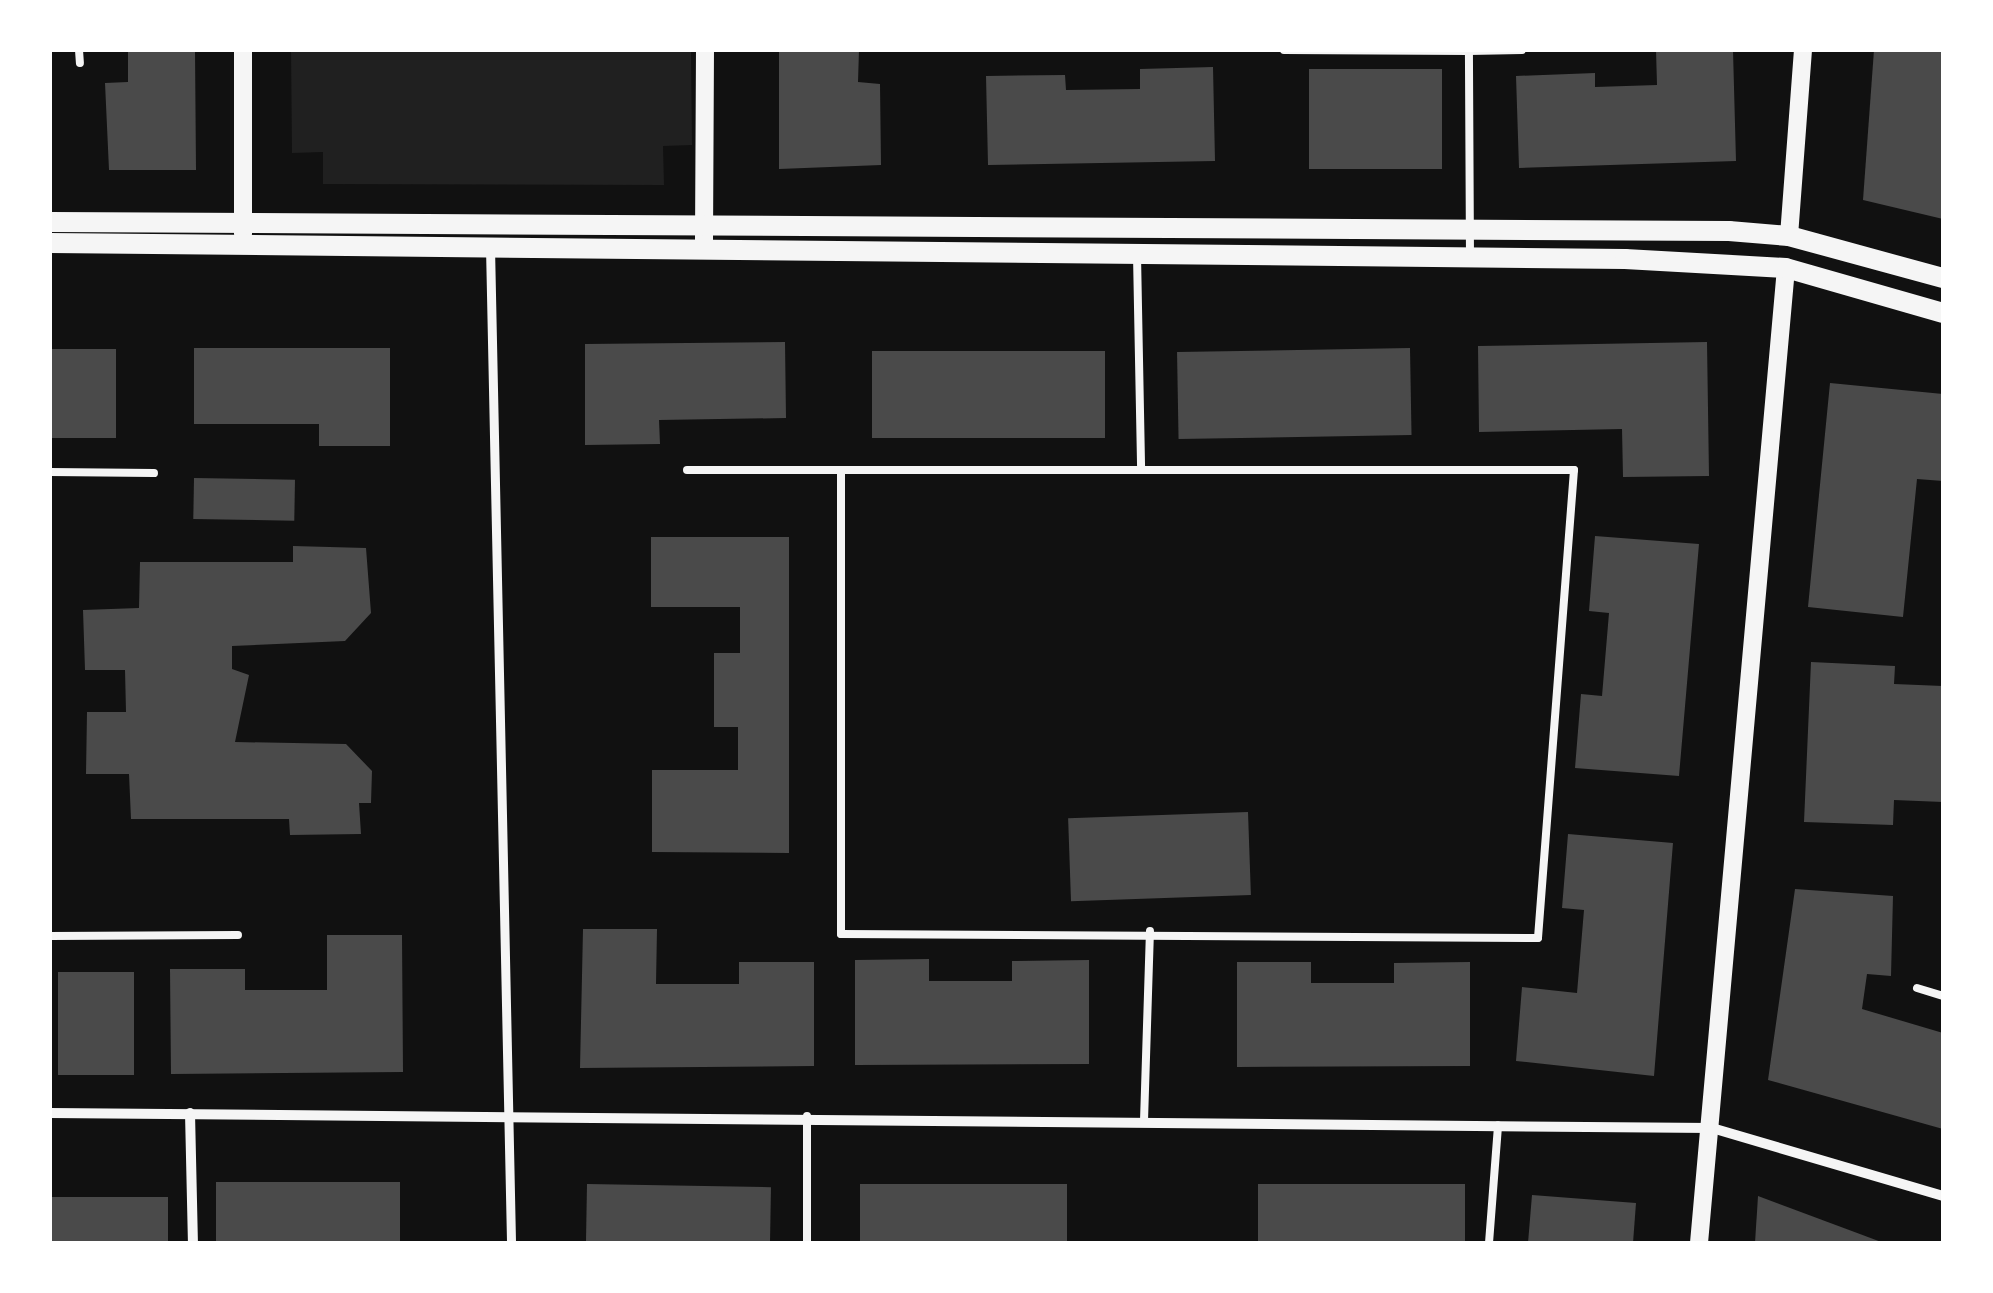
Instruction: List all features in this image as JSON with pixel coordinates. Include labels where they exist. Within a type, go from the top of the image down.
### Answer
[{"type":"main road","points":[[50,222],[243,222],[704,234],[1136,252],[1470,257],[1786,268],[1943,314]]},
{"type":"main road","points":[[1136,228],[1136,252]]},
{"type":"main road","points":[[50,242],[490,245],[704,234],[1136,228],[1788,236],[1943,278]]},
{"type":"main road","points":[[1786,268],[1788,236]]},
{"type":"street","points":[[243,50],[243,244]]},
{"type":"street","points":[[704,234],[705,50]]},
{"type":"street","points":[[1788,236],[1803,50]]},
{"type":"street","points":[[490,245],[512,1243]]},
{"type":"street","points":[[1699,1243],[1786,268]]},
{"type":"street","points":[[50,1113],[512,1112],[1712,1128],[1943,1196]]},
{"type":"street","points":[[190,1113],[193,1243]]},
{"type":"lane","points":[[79,50],[80,62]]},
{"type":"lane","points":[[1284,50],[1522,50]]},
{"type":"lane","points":[[1469,51],[1470,257]]},
{"type":"lane","points":[[1136,252],[1141,470]]},
{"type":"lane","points":[[687,470],[841,470],[1141,470],[1574,470],[1538,938],[1150,931],[841,934],[841,470]]},
{"type":"lane","points":[[50,472],[154,472]]},
{"type":"lane","points":[[1144,1120],[1150,931]]},
{"type":"lane","points":[[50,936],[238,935]]},
{"type":"lane","points":[[1917,988],[1943,996]]},
{"type":"lane","points":[[808,1116],[808,1243]]},
{"type":"lane","points":[[1489,1243],[1498,1126]]},
{"type":"shaded area","points":[[291,50],[691,50],[692,145],[663,146],[664,185],[323,184],[323,152],[292,153]]},
{"type":"building","points":[[128,50],[195,50],[196,170],[109,170],[105,83],[128,82]]},
{"type":"building","points":[[779,50],[859,50],[858,82],[880,84],[881,165],[779,169]]},
{"type":"building","points":[[1656,50],[1733,50],[1736,161],[1519,168],[1516,76],[1595,73],[1595,87],[1657,85]]},
{"type":"building","points":[[1874,50],[1943,50],[1943,219],[1863,200]]},
{"type":"building","points":[[1213,67],[1215,161],[988,165],[986,76],[1065,75],[1066,90],[1140,89],[1140,69]]},
{"type":"building","points":[[1309,69],[1442,69],[1442,169],[1309,169]]},
{"type":"building","points":[[785,342],[786,418],[659,420],[660,444],[585,445],[585,344]]},
{"type":"building","points":[[1707,342],[1709,476],[1623,477],[1622,429],[1479,432],[1478,346]]},
{"type":"building","points":[[194,348],[390,348],[390,446],[319,446],[319,424],[194,424]]},
{"type":"building","points":[[1410,348],[1412,435],[1179,439],[1177,352]]},
{"type":"building","points":[[50,349],[116,349],[116,438],[50,438]]},
{"type":"building","points":[[872,351],[1105,351],[1105,438],[872,438]]},
{"type":"building","points":[[1830,383],[1943,394],[1943,481],[1917,479],[1903,617],[1808,607]]},
{"type":"building","points":[[194,478],[295,480],[294,521],[193,519]]},
{"type":"building","points":[[1595,536],[1699,544],[1679,776],[1575,768],[1581,694],[1602,696],[1609,613],[1589,611]]},
{"type":"building","points":[[651,537],[789,537],[789,853],[652,852],[652,770],[738,770],[738,727],[714,727],[714,653],[740,653],[740,607],[651,607]]},
{"type":"building","points":[[293,546],[366,548],[371,613],[345,641],[232,646],[232,669],[249,675],[235,742],[346,744],[372,771],[371,803],[359,803],[361,834],[290,835],[289,819],[131,819],[129,774],[86,774],[87,712],[126,712],[125,670],[85,670],[83,610],[139,608],[140,562],[293,562]]},
{"type":"building","points":[[1811,662],[1895,666],[1894,684],[1943,686],[1943,802],[1894,800],[1893,825],[1804,822]]},
{"type":"building","points":[[1248,812],[1251,895],[1071,901],[1068,818]]},
{"type":"building","points":[[1568,834],[1673,843],[1654,1076],[1516,1061],[1522,987],[1577,993],[1584,910],[1562,908]]},
{"type":"building","points":[[1795,889],[1893,896],[1891,976],[1867,974],[1862,1009],[1943,1033],[1943,1129],[1768,1080]]},
{"type":"building","points":[[583,929],[657,929],[656,984],[739,984],[739,962],[814,962],[814,1066],[580,1068]]},
{"type":"building","points":[[327,935],[402,935],[403,1072],[171,1074],[170,969],[245,969],[245,990],[327,990]]},
{"type":"building","points":[[929,959],[929,981],[1012,981],[1012,961],[1089,960],[1089,1064],[855,1065],[855,960]]},
{"type":"building","points":[[1237,962],[1311,962],[1311,983],[1394,983],[1394,963],[1470,962],[1470,1066],[1237,1067]]},
{"type":"building","points":[[58,972],[134,972],[134,1075],[58,1075]]},
{"type":"building","points":[[216,1182],[400,1182],[400,1243],[216,1243]]},
{"type":"building","points":[[587,1184],[771,1187],[770,1243],[586,1243]]},
{"type":"building","points":[[860,1184],[1067,1184],[1067,1243],[860,1243]]},
{"type":"building","points":[[1258,1184],[1465,1184],[1465,1243],[1258,1243]]},
{"type":"building","points":[[1532,1195],[1636,1203],[1633,1243],[1528,1243]]},
{"type":"building","points":[[1758,1196],[1884,1243],[1755,1243]]},
{"type":"building","points":[[50,1197],[168,1197],[168,1243],[50,1243]]}]
